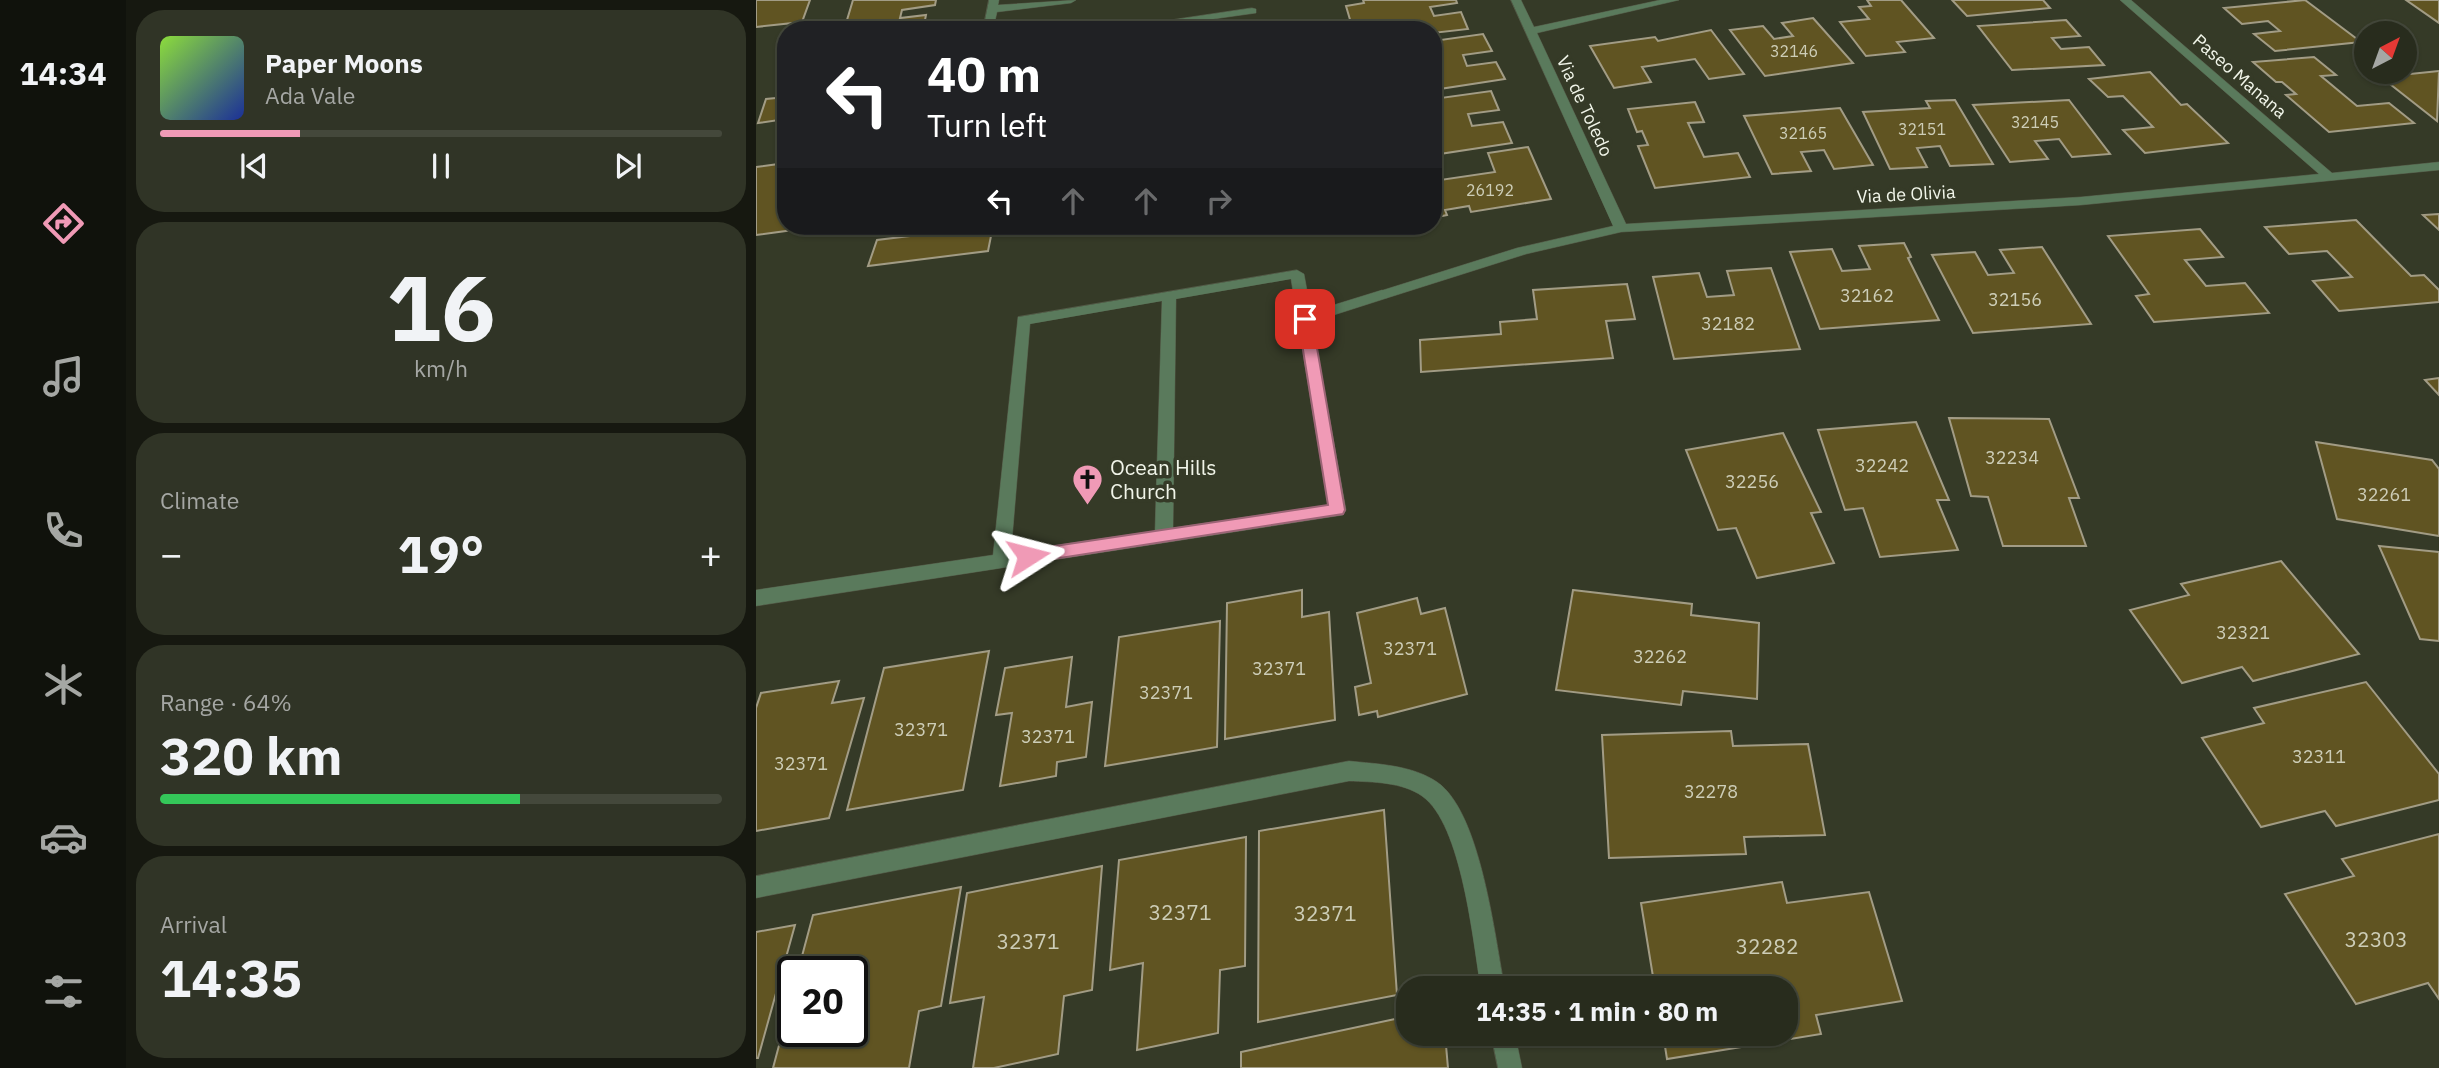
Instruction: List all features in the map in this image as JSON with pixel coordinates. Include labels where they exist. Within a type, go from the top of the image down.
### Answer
[{"type":"street","points":[[993,5],[1071,0]]},
{"type":"street","name":"Via de Toledo","points":[[1516,0],[1621,228]]},
{"type":"street","points":[[1531,31],[1674,0]]},
{"type":"street","name":"Paseo Manana","points":[[2125,0],[2331,178]]},
{"type":"street","points":[[1177,21],[1252,11]]},
{"type":"street","name":"Via de Olivia","points":[[1305,319],[1522,251],[1621,228],[2081,201],[2439,166]]},
{"type":"street","points":[[756,598],[1001,561],[1164,536],[1337,510],[1297,274],[1023,320],[1001,561]]},
{"type":"street","points":[[1164,536],[1169,296]]},
{"type":"street","points":[[756,887],[1349,771],[1394,775],[1435,794],[1461,836],[1490,976]]},
{"type":"street","points":[[1505,1046],[1510,1068]]},
{"type":"building","points":[[756,0],[810,0],[802,21],[777,21],[777,25],[756,27]]},
{"type":"building","points":[[853,0],[936,0],[935,5],[902,10],[900,18],[926,15],[925,21],[847,21]]},
{"type":"building","points":[[1363,0],[1456,0],[1457,3],[1430,7],[1434,16],[1461,12],[1468,29],[1442,32],[1442,21],[1350,21],[1346,6],[1364,3]]},
{"type":"building","points":[[1867,0],[1901,0],[1934,38],[1897,42],[1905,52],[1866,56],[1840,22],[1869,19],[1859,7],[1871,6]]},
{"type":"building","points":[[1952,0],[2043,0],[2050,8],[1967,16]]},
{"type":"building","points":[[2305,0],[2354,37],[2354,43],[2275,51],[2254,34],[2280,31],[2268,21],[2242,24],[2224,8]]},
{"type":"building","points":[[2406,0],[2439,0],[2439,23]]},
{"type":"building","points":[[1813,18],[1853,63],[1765,76],[1730,30],[1763,26],[1774,39],[1793,36],[1782,23]]},
{"type":"building","points":[[2066,20],[2080,36],[2052,38],[2061,49],[2089,47],[2104,65],[2012,70],[1978,26]]},
{"type":"building","points":[[1711,30],[1744,74],[1709,79],[1695,59],[1642,67],[1651,82],[1614,88],[1590,46],[1655,37],[1658,41]]},
{"type":"building","points":[[1483,34],[1492,51],[1463,55],[1467,66],[1496,62],[1505,79],[1442,89],[1442,40]]},
{"type":"building","points":[[2314,57],[2336,75],[2321,76],[2357,106],[2389,103],[2414,123],[2329,132],[2286,95],[2296,94],[2282,82],[2276,82],[2253,62]]},
{"type":"building","points":[[2439,71],[2437,121],[2390,84],[2417,84],[2417,73]]},
{"type":"building","points":[[2150,72],[2181,105],[2187,104],[2228,143],[2145,153],[2123,130],[2153,127],[2123,96],[2108,97],[2089,79]]},
{"type":"building","points":[[1491,91],[1499,110],[1468,114],[1472,126],[1503,122],[1512,143],[1442,154],[1442,98]]},
{"type":"building","points":[[777,98],[777,120],[758,123],[766,99]]},
{"type":"building","points":[[1955,100],[1993,164],[1950,166],[1940,146],[1917,148],[1927,167],[1890,169],[1863,112],[1930,108],[1926,101]]},
{"type":"building","points":[[2069,100],[2110,154],[2072,157],[2059,139],[2035,141],[2048,159],[2010,162],[1973,105]]},
{"type":"building","points":[[1695,102],[1704,122],[1688,123],[1704,157],[1738,153],[1750,177],[1655,188],[1638,146],[1648,145],[1642,131],[1637,132],[1628,109]]},
{"type":"building","points":[[1840,108],[1873,165],[1834,169],[1824,150],[1801,152],[1811,171],[1772,174],[1744,116]]},
{"type":"building","points":[[1528,147],[1551,199],[1471,212],[1469,206],[1445,210],[1447,215],[1442,216],[1442,180],[1495,172],[1488,153]]},
{"type":"building","points":[[777,164],[777,232],[756,235],[756,167]]},
{"type":"building","points":[[2439,214],[2439,230],[2423,215]]},
{"type":"building","points":[[2356,220],[2411,276],[2424,275],[2439,290],[2439,302],[2339,311],[2313,281],[2352,277],[2327,251],[2289,254],[2265,227]]},
{"type":"building","points":[[2200,229],[2223,257],[2185,260],[2206,286],[2245,283],[2269,313],[2154,322],[2136,296],[2149,294],[2108,236]]},
{"type":"building","points":[[918,235],[991,235],[988,251],[868,266],[877,240]]},
{"type":"building","points":[[1904,243],[1911,257],[1908,258],[1939,320],[1820,329],[1790,252],[1832,249],[1842,271],[1870,269],[1859,246]]},
{"type":"building","points":[[2042,247],[2091,324],[1973,333],[1932,255],[1975,252],[1988,275],[2014,273],[2000,250]]},
{"type":"building","points":[[1771,268],[1800,349],[1674,359],[1653,277],[1699,273],[1707,297],[1734,295],[1727,271]]},
{"type":"building","points":[[1627,284],[1635,319],[1606,321],[1613,358],[1421,372],[1420,340],[1501,334],[1500,322],[1537,319],[1533,290]]},
{"type":"building","points":[[2439,378],[2439,395],[2425,380]]},
{"type":"building","points":[[1949,418],[2049,419],[2079,498],[2069,498],[2086,546],[2003,546],[1988,497],[1971,496]]},
{"type":"building","points":[[1916,422],[1949,500],[1937,500],[1958,550],[1880,557],[1863,508],[1845,510],[1818,430]]},
{"type":"building","points":[[1783,433],[1821,512],[1811,513],[1834,563],[1757,578],[1736,528],[1718,530],[1686,450]]},
{"type":"building","points":[[2316,442],[2432,460],[2439,469],[2439,536],[2337,519]]},
{"type":"building","points":[[2379,546],[2439,552],[2439,641],[2420,639]]},
{"type":"building","points":[[2281,561],[2359,654],[2253,681],[2242,667],[2182,683],[2130,610],[2189,595],[2181,584]]},
{"type":"building","points":[[1302,590],[1302,617],[1329,612],[1335,720],[1225,739],[1227,603]]},
{"type":"building","points":[[1573,590],[1692,604],[1691,615],[1759,623],[1757,699],[1683,691],[1681,705],[1556,690]]},
{"type":"building","points":[[1417,598],[1421,614],[1445,608],[1467,694],[1378,717],[1377,711],[1359,715],[1355,687],[1371,683],[1357,613]]},
{"type":"building","points":[[1220,621],[1217,747],[1105,766],[1119,637]]},
{"type":"building","points":[[989,651],[963,790],[847,810],[884,668]]},
{"type":"building","points":[[1072,657],[1066,707],[1092,702],[1086,757],[1057,762],[1056,776],[1000,786],[1012,713],[996,715],[1005,668]]},
{"type":"building","points":[[839,681],[832,703],[864,698],[829,818],[756,831],[756,708],[761,693]]},
{"type":"building","points":[[2366,682],[2439,774],[2439,800],[2336,826],[2325,811],[2261,827],[2202,738],[2264,723],[2254,708]]},
{"type":"building","points":[[1731,731],[1733,746],[1808,744],[1825,835],[1744,837],[1746,854],[1609,858],[1602,735]]},
{"type":"building","points":[[1384,810],[1396,995],[1258,1022],[1259,831]]},
{"type":"building","points":[[2439,834],[2439,999],[2428,983],[2356,1004],[2285,894],[2354,876],[2342,859]]},
{"type":"building","points":[[1246,837],[1245,966],[1220,970],[1218,1033],[1137,1050],[1143,963],[1110,970],[1119,860]]},
{"type":"building","points":[[1102,866],[1092,990],[1064,996],[1058,1054],[994,1068],[973,1068],[984,997],[950,1003],[967,893]]},
{"type":"building","points":[[1782,882],[1787,903],[1869,892],[1902,1001],[1816,1015],[1821,1034],[1798,1038],[1798,976],[1653,976],[1641,903]]},
{"type":"building","points":[[961,887],[941,1006],[919,1011],[909,1068],[773,1068],[779,1047],[868,1047],[868,956],[802,956],[813,915]]},
{"type":"building","points":[[795,925],[786,956],[777,956],[777,990],[758,1058],[756,1058],[756,932]]},
{"type":"building","points":[[1396,1019],[1396,1046],[1446,1046],[1448,1068],[1241,1068],[1241,1052]]},
{"type":"building","points":[[1665,1046],[1747,1046],[1667,1059]]},
{"type":"place","name":"Ocean Hills Church","points":[[1087,506]]},
{"type":"route","points":[[1028,556],[1337,510],[1305,319]]}]
